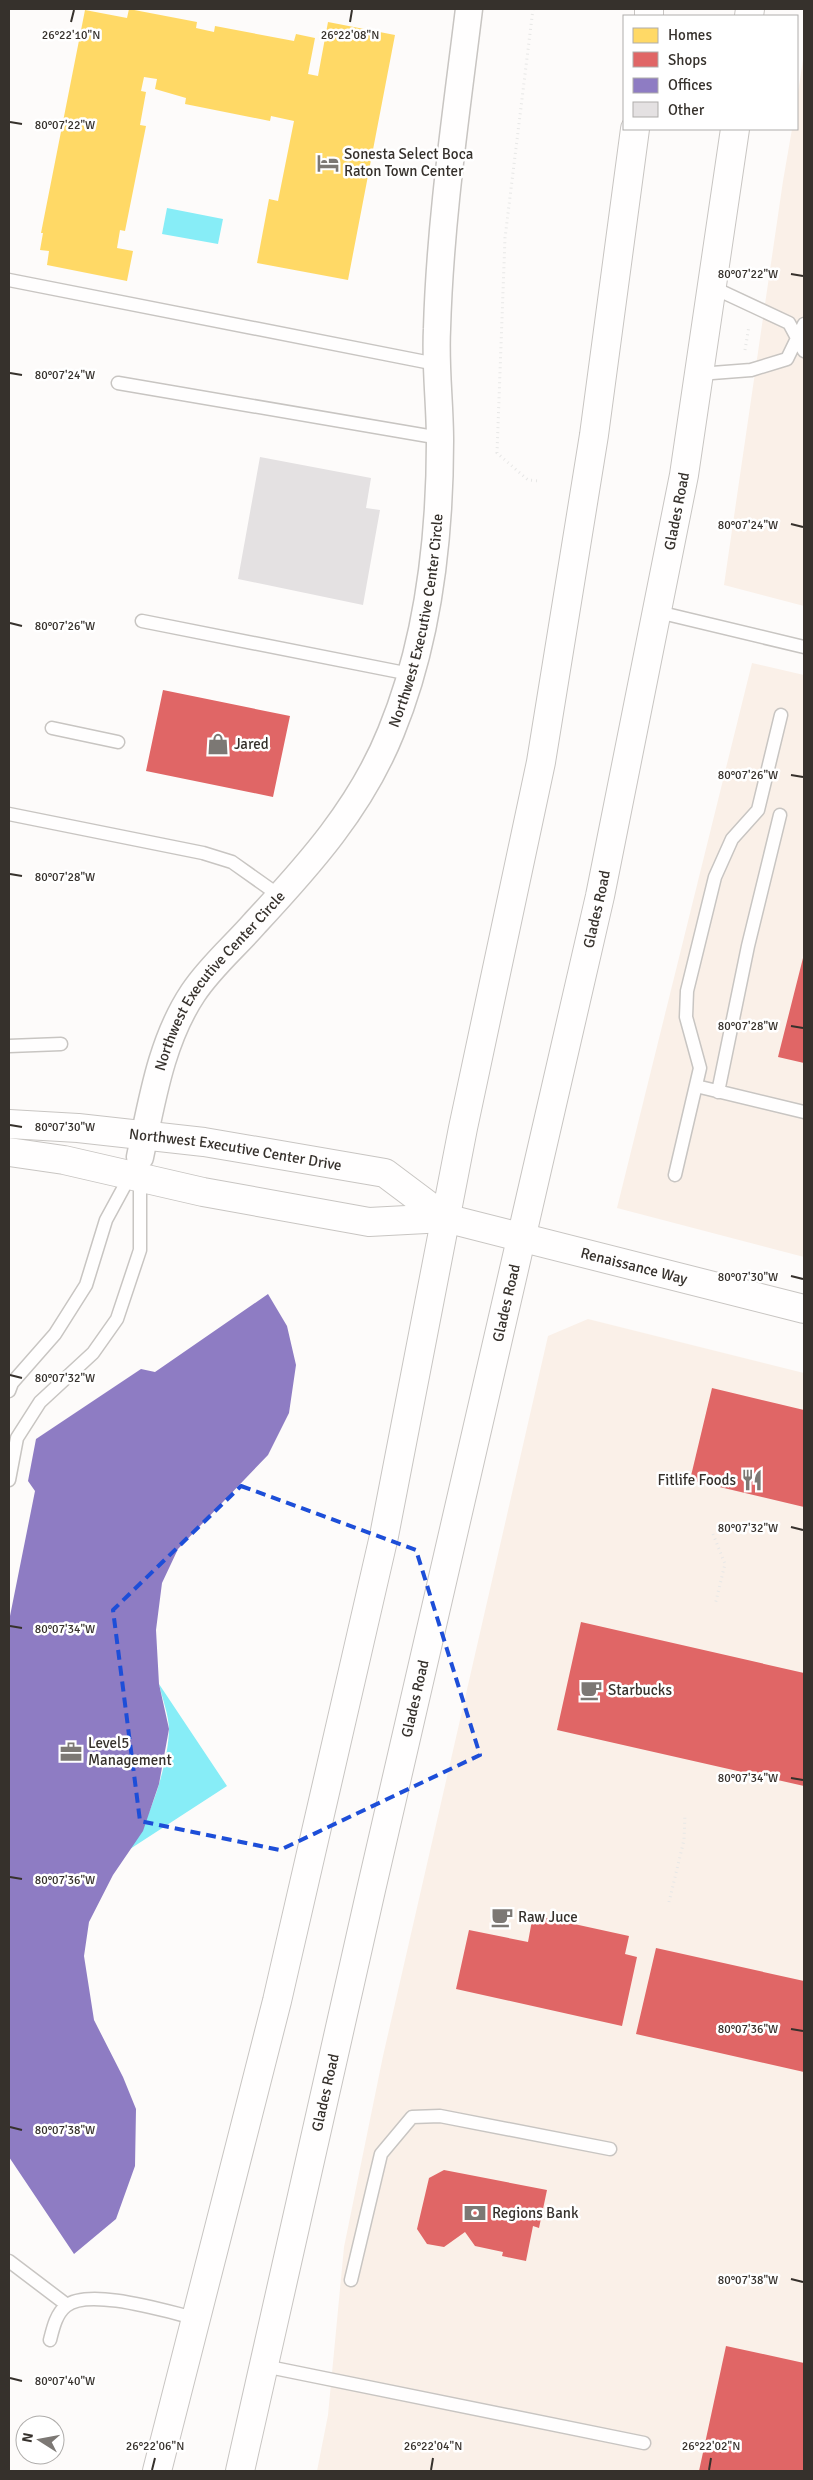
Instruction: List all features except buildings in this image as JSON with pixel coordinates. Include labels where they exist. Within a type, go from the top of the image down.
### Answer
[{"type":"main road","points":[[157,2471],[277,2001],[380,1556],[445,1218],[541,762],[594,434],[635,130]]},
{"type":"main road","name":"Glades Road","points":[[240,2471],[600,896],[684,475],[735,130]]},
{"type":"main road","name":"Northwest Executive Center Drive","points":[[9,1124],[78,1128],[139,1162],[204,1142],[385,1173],[445,1218]]},
{"type":"main road","name":"Northwest Executive Center Drive","points":[[9,1152],[64,1160],[139,1162],[369,1222],[445,1218],[521,1238]]},
{"type":"main road","name":"Renaissance Way","points":[[521,1238],[804,1308]]},
{"type":"street","name":"Northwest Executive Center Circle","points":[[139,1162],[157,1078],[167,1049],[194,992],[324,846],[358,796],[390,734],[410,674],[422,623],[438,514],[440,438],[436,364],[442,231],[469,9]]},
{"type":"lane","points":[[9,280],[436,364]]},
{"type":"lane","points":[[712,287],[789,323],[804,351]]},
{"type":"lane","points":[[699,374],[751,370],[787,359],[804,324]]},
{"type":"lane","points":[[118,383],[440,438]]},
{"type":"lane","points":[[658,612],[804,647]]},
{"type":"lane","points":[[142,621],[410,674]]},
{"type":"lane","points":[[675,1175],[700,1068],[686,1017],[687,991],[715,877],[732,839],[758,810],[781,715]]},
{"type":"lane","points":[[52,728],[118,742]]},
{"type":"lane","points":[[9,814],[203,853],[232,862],[280,896]]},
{"type":"lane","points":[[718,1092],[748,946],[780,815]]},
{"type":"lane","points":[[9,1046],[61,1044]]},
{"type":"lane","points":[[696,1086],[804,1112]]},
{"type":"lane","points":[[9,1391],[12,1383],[55,1334],[86,1285],[106,1220],[139,1162]]},
{"type":"lane","points":[[9,1480],[17,1438],[40,1402],[93,1353],[117,1319],[140,1250],[139,1162]]},
{"type":"lane","points":[[351,2280],[381,2154],[412,2117],[440,2116],[610,2149]]},
{"type":"lane","points":[[9,2261],[67,2305]]},
{"type":"lane","points":[[50,2340],[57,2318],[67,2305],[82,2299],[106,2299],[195,2318]]},
{"type":"lane","points":[[264,2366],[644,2443]]},
{"type":"path","points":[[533,9],[505,238],[498,453],[528,480],[540,481]]},
{"type":"path","points":[[744,355],[749,323]]},
{"type":"path","points":[[713,1534],[725,1564],[715,1605]]},
{"type":"path","points":[[669,1902],[684,1840],[685,1815]]},
{"type":"highlighted area","points":[[241,1486],[416,1550],[480,1755],[280,1850],[140,1821],[113,1610]]},
{"type":"shaded area","points":[[804,53],[804,606],[724,585],[783,181],[792,130],[798,130],[798,92]]},
{"type":"shaded area","points":[[752,663],[804,675],[804,1257],[617,1208]]},
{"type":"shaded area","points":[[588,1319],[804,1373],[804,2471],[317,2471],[328,2415],[344,2247],[383,2056],[548,1336]]},
{"type":"water","points":[[167,208],[223,219],[218,244],[162,234]]},
{"type":"water","points":[[159,1684],[227,1786],[130,1849],[144,1823],[157,1792],[168,1744],[169,1724]]},
{"type":"place","name":"Sonesta Select Boca Raton Town Center","points":[[328,163]]},
{"type":"place","name":"Jared","points":[[218,744]]},
{"type":"place","name":"Fitlife Foods","points":[[752,1480]]},
{"type":"place","name":"Starbucks","points":[[591,1690]]},
{"type":"place","name":"Level5 Management","points":[[71,1752]]},
{"type":"place","name":"Raw Juce","points":[[502,1917]]},
{"type":"place","name":"Regions Bank","points":[[475,2213]]}]
